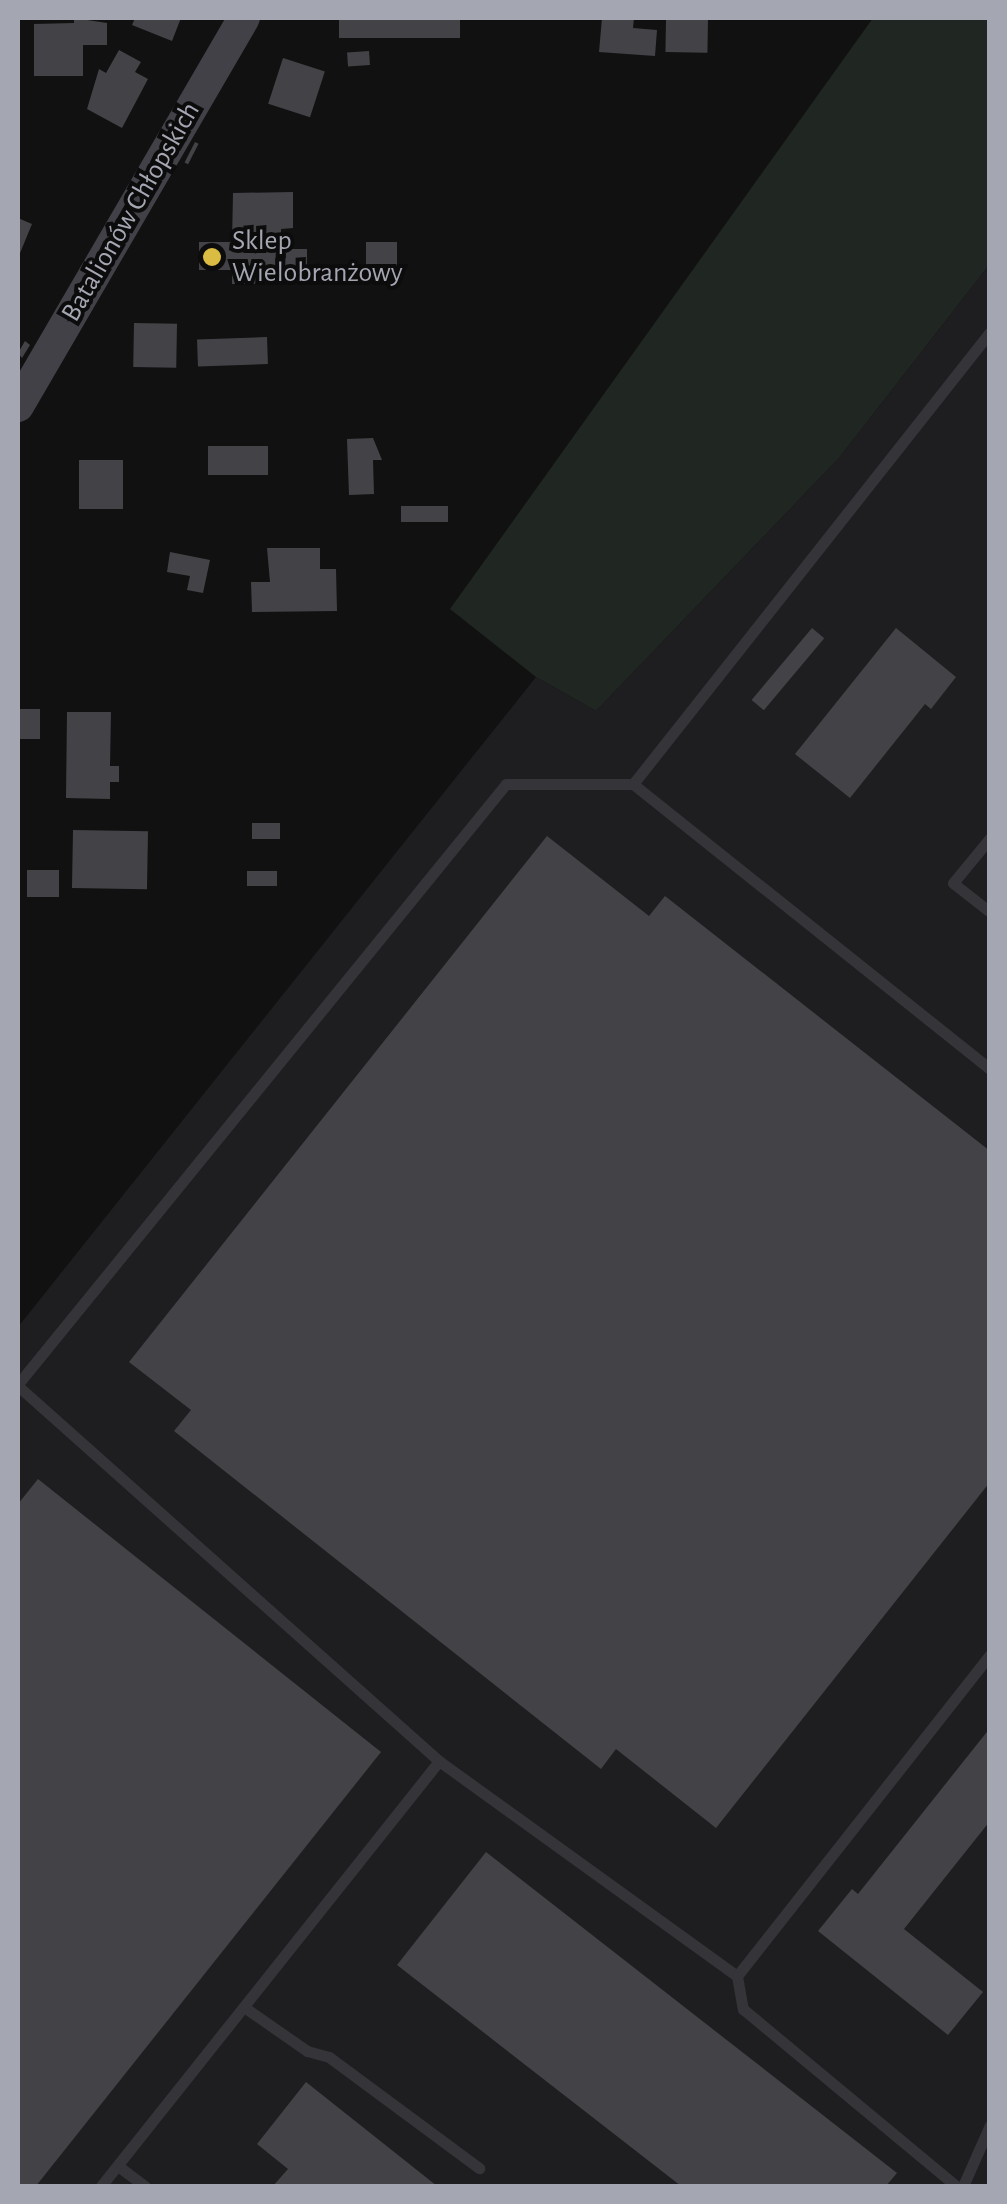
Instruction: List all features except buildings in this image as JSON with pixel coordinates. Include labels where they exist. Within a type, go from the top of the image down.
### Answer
[{"type":"street","name":"Batalionów Chłopskich","points":[[18,406],[244,18]]},
{"type":"lane","points":[[633,784],[990,332]]},
{"type":"lane","points":[[990,1069],[633,784],[506,784],[18,1385],[440,1761],[737,1976],[743,2009],[960,2186],[990,2125]]},
{"type":"lane","points":[[990,838],[953,883],[990,912]]},
{"type":"lane","points":[[737,1976],[990,1655]]},
{"type":"lane","points":[[101,2186],[440,1761]]},
{"type":"lane","points":[[244,2007],[307,2051],[329,2057],[479,2168]]},
{"type":"lane","points":[[118,2166],[146,2186]]},
{"type":"shaded area","points":[[873,18],[989,18],[989,265],[839,458],[596,711],[536,677],[450,609]]},
{"type":"shaded area","points":[[989,265],[989,2186],[18,2186],[18,1327],[536,677],[596,711],[839,458]]},
{"type":"place","name":"Sklep Wielobranżowy","points":[[212,257]]}]
